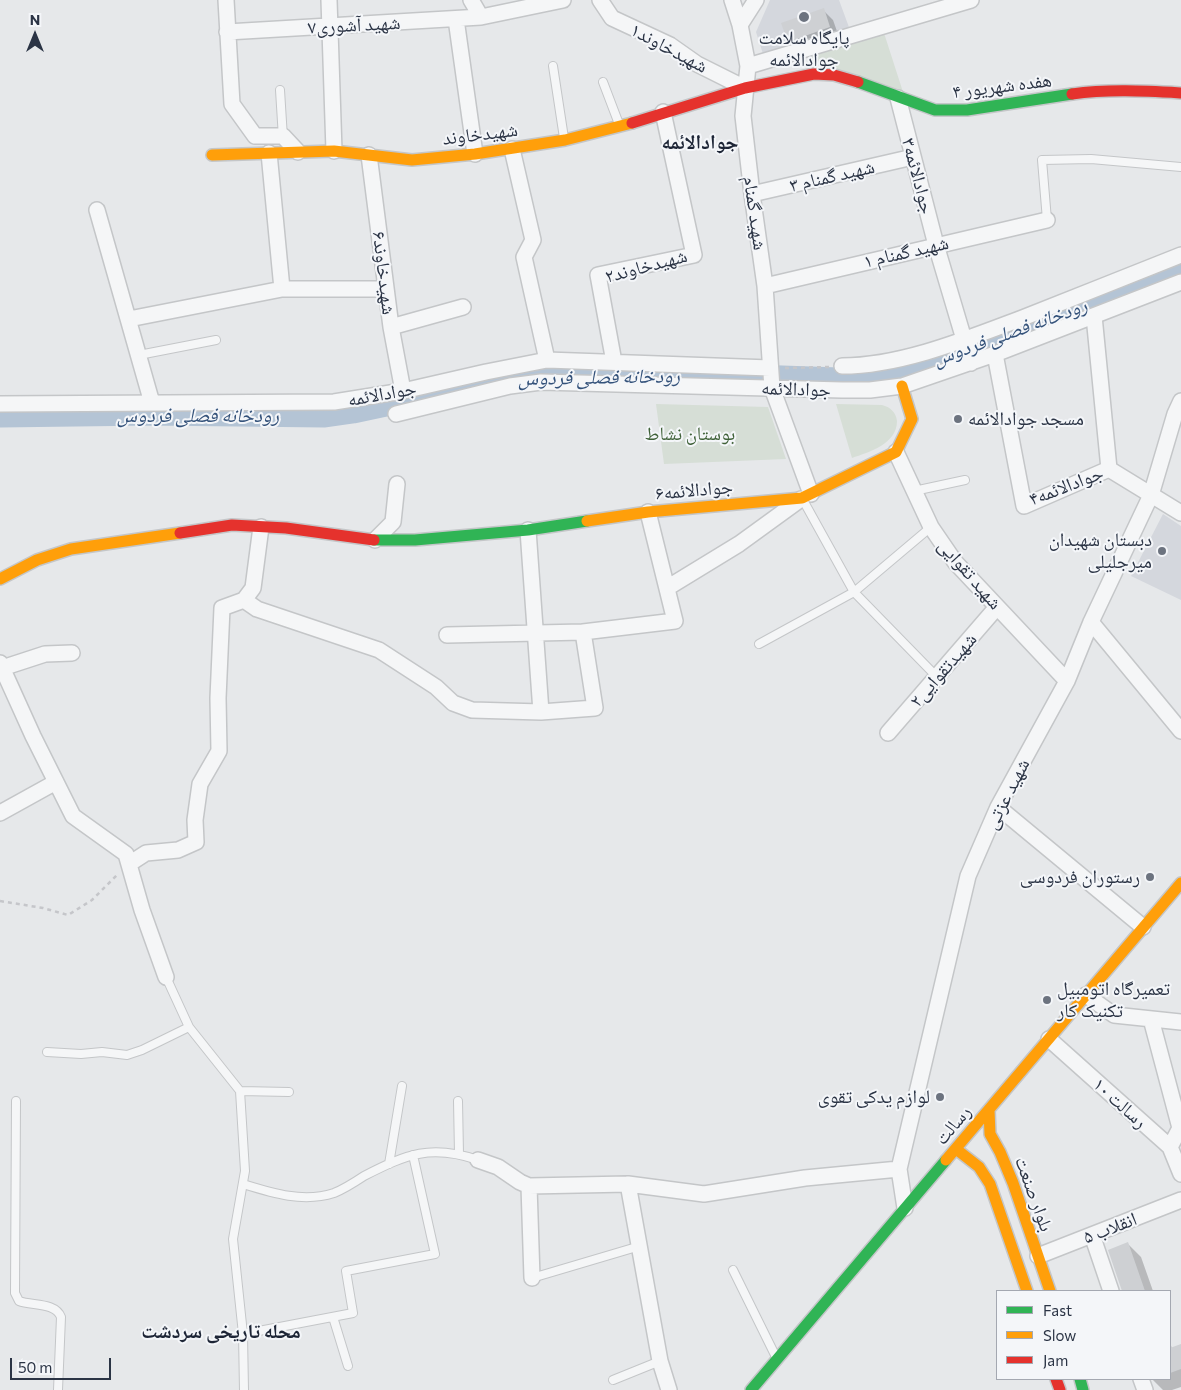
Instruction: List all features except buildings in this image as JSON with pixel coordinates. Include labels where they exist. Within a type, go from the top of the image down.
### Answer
[{"type":"street","points":[[226,0],[232,104],[256,136],[282,136],[284,152],[282,289]]},
{"type":"street","points":[[329,0],[334,151]]},
{"type":"street","points":[[471,0],[481,17]]},
{"type":"street","name":"شهید آشوری۷","points":[[227,32],[481,17],[563,0]]},
{"type":"street","name":"شهیدخاوند۱","points":[[600,0],[612,18],[670,45],[697,64],[745,88]]},
{"type":"street","points":[[739,9],[756,0]]},
{"type":"street","points":[[748,66],[971,0]]},
{"type":"street","name":"شهید گمنام","points":[[739,9],[748,66],[743,116],[765,286],[772,388],[807,496]]},
{"type":"street","points":[[456,19],[475,154]]},
{"type":"street","name":"هفده شهریور ۴","points":[[745,88],[814,74],[834,75],[848,78],[898,98],[935,110],[967,110],[1094,91],[1132,90],[1181,93]]},
{"type":"street","name":"شهیدخاوند","points":[[212,155],[334,151],[412,160],[475,154],[565,140],[620,126],[745,88]]},
{"type":"street","name":"جوادالائمه۳","points":[[898,98],[936,245],[971,363]]},
{"type":"street","name":"شهیدخاوند۲","points":[[614,362],[598,275],[694,255],[663,112]]},
{"type":"street","points":[[512,149],[533,240],[524,257],[547,360]]},
{"type":"street","name":"شهیدخاوند۶","points":[[369,155],[391,327],[403,391]]},
{"type":"street","name":"شهید گمنام ۳","points":[[752,194],[913,157]]},
{"type":"street","points":[[97,210],[152,403]]},
{"type":"street","name":"شهید گمنام ۱","points":[[765,286],[1047,220]]},
{"type":"street","name":"جوادالائمه","points":[[842,366],[865,366],[884,363],[965,340],[1181,255]]},
{"type":"street","name":"جوادالائمه","points":[[396,414],[510,386],[541,382],[870,390],[902,386],[971,363],[1181,282]]},
{"type":"street","points":[[129,319],[282,289],[386,289]]},
{"type":"street","points":[[391,327],[463,307]]},
{"type":"street","points":[[1094,316],[1109,469],[1181,513]]},
{"type":"street","name":"جوادالائمه۴","points":[[995,354],[1024,506],[1109,469]]},
{"type":"street","name":"جوادالائمه","points":[[0,404],[81,402],[334,402],[403,391],[547,360],[770,368]]},
{"type":"street","points":[[896,452],[912,419],[902,386]]},
{"type":"street","name":"شهید عزتی","points":[[905,1208],[899,1169],[968,876],[998,807],[1067,681],[1091,622],[1152,495],[1175,414],[1181,401]]},
{"type":"street","name":"شهید تقوایی","points":[[896,452],[931,527],[955,562],[1067,681]]},
{"type":"street","name":"جوادالائمه۶","points":[[0,579],[37,560],[71,549],[232,525],[375,540],[415,540],[528,530],[648,512],[807,496],[896,452]]},
{"type":"street","points":[[375,540],[393,522],[397,484]]},
{"type":"street","points":[[667,588],[739,544],[807,496]]},
{"type":"street","points":[[447,635],[584,632],[675,622],[648,512]]},
{"type":"street","points":[[129,864],[146,853],[178,850],[196,842],[195,820],[200,784],[219,751],[218,698],[222,608],[244,600],[253,588],[261,527]]},
{"type":"street","points":[[528,530],[541,712]]},
{"type":"street","points":[[244,600],[257,609],[379,650],[436,687],[453,703],[472,710],[541,712],[595,708],[584,632]]},
{"type":"street","name":"شهیدتقوایی۲","points":[[888,733],[997,607]]},
{"type":"street","points":[[1091,622],[1181,731]]},
{"type":"street","points":[[72,654],[45,654],[1,666],[73,816],[126,854],[142,910],[166,977]]},
{"type":"street","points":[[0,813],[56,782]]},
{"type":"street","points":[[998,807],[1143,928]]},
{"type":"street","name":"رسالت","points":[[750,1390],[1181,883]]},
{"type":"street","points":[[1086,995],[1114,1015],[1181,1022]]},
{"type":"street","points":[[1151,1018],[1180,1128],[1170,1147]]},
{"type":"street","name":"رسالت ۱۰","points":[[1049,1039],[1170,1147],[1181,1174]]},
{"type":"street","name":"بلوار صنعت","points":[[989,1110],[990,1134],[1013,1183],[1050,1290]]},
{"type":"street","name":"بلوار صنعت","points":[[956,1149],[979,1168],[990,1184],[1027,1290]]},
{"type":"street","points":[[478,1160],[498,1167],[520,1182],[530,1186],[628,1184],[704,1194],[805,1178],[899,1169]]},
{"type":"street","points":[[628,1184],[660,1361],[670,1390]]},
{"type":"street","points":[[530,1186],[532,1278]]},
{"type":"street","name":"انقلاب ۵","points":[[1038,1256],[1181,1200]]},
{"type":"street","points":[[1092,1235],[1111,1290]]},
{"type":"street","points":[[1018,1265],[1038,1256]]},
{"type":"lane","points":[[553,66],[565,140]]},
{"type":"lane","points":[[603,82],[620,126]]},
{"type":"lane","points":[[280,90],[282,136]]},
{"type":"lane","points":[[1047,220],[1042,160],[1091,159],[1181,167]]},
{"type":"lane","points":[[139,355],[216,340]]},
{"type":"lane","points":[[914,491],[965,480]]},
{"type":"lane","points":[[807,496],[854,592],[936,676]]},
{"type":"lane","points":[[759,644],[854,592],[931,527]]},
{"type":"lane","points":[[166,977],[189,1027],[240,1091],[245,1171],[233,1239],[242,1334],[244,1390]]},
{"type":"lane","points":[[47,1052],[81,1054],[102,1052],[127,1055],[142,1050],[189,1027]]},
{"type":"lane","points":[[389,1164],[402,1086]]},
{"type":"lane","points":[[240,1091],[289,1092]]},
{"type":"lane","points":[[16,1100],[15,1294],[19,1301],[52,1307],[59,1312],[61,1317],[58,1390]]},
{"type":"lane","points":[[458,1100],[459,1154]]},
{"type":"lane","points":[[243,1184],[280,1195],[308,1197],[334,1192],[389,1164],[413,1155],[436,1151],[459,1154],[478,1160]]},
{"type":"lane","points":[[242,1334],[352,1313],[346,1271],[435,1254],[413,1155]]},
{"type":"lane","points":[[532,1278],[640,1246]]},
{"type":"lane","points":[[733,1270],[777,1359]]},
{"type":"lane","points":[[333,1317],[348,1366]]},
{"type":"lane","points":[[613,1380],[660,1361]]},
{"type":"path","points":[[770,368],[842,366]]},
{"type":"path","points":[[0,901],[43,908],[68,915],[92,900],[129,864]]},
{"type":"shaded area","name":"پایگاه سلامت جوادالائمه","points":[[770,0],[839,0],[850,30],[764,57],[756,32]]},
{"type":"shaded area","name":"دبستان شهیدان میرجلیلی","points":[[1163,514],[1181,526],[1181,600],[1131,576]]},
{"type":"green space","points":[[884,33],[903,92],[815,67],[811,55]]},
{"type":"green space","name":"بوستان نشاط","points":[[656,404],[768,407],[786,459],[664,464]]},
{"type":"green space","points":[[836,404],[885,406],[892,410],[895,415],[897,421],[896,429],[892,436],[881,446],[852,458]]},
{"type":"waterway","name":"رودخانه فصلی فردوس","points":[[0,415],[152,413],[325,415],[353,411],[531,373],[610,372],[868,381],[886,377],[960,352],[1181,268]]},
{"type":"traffic: fast","points":[[858,82],[935,110],[967,110],[1072,94]]},
{"type":"traffic: fast","points":[[374,540],[415,540],[528,530],[587,521]]},
{"type":"traffic: fast","points":[[751,1390],[946,1160]]},
{"type":"traffic: fast","points":[[1080,1380],[1083,1390]]},
{"type":"traffic: slow","points":[[212,155],[334,151],[412,160],[475,154],[565,140],[632,123]]},
{"type":"traffic: slow","points":[[587,521],[648,512],[802,498],[896,452],[912,419],[902,386]]},
{"type":"traffic: slow","points":[[0,579],[37,560],[71,549],[180,533]]},
{"type":"traffic: slow","points":[[946,1160],[1181,883]]},
{"type":"traffic: slow","points":[[989,1110],[990,1134],[1013,1183],[1050,1290]]},
{"type":"traffic: slow","points":[[956,1149],[979,1167],[990,1184],[1027,1290]]},
{"type":"traffic: jam","points":[[632,123],[745,88],[814,74],[834,75],[858,82]]},
{"type":"traffic: jam","points":[[1072,94],[1113,91],[1181,93]]},
{"type":"traffic: jam","points":[[180,533],[232,525],[286,528],[374,540]]},
{"type":"traffic: jam","points":[[1056,1380],[1060,1390]]},
{"type":"place","name":"پایگاه سلامت جوادالائمه","points":[[804,17]]},
{"type":"place","name":"مسجد جوادالائمه","points":[[958,419]]},
{"type":"place","name":"دبستان شهیدان میرجلیلی","points":[[1162,551]]},
{"type":"place","name":"رستوران فردوسی","points":[[1150,877]]},
{"type":"place","name":"تعمیرگاه اتومبیل تکنیک کار","points":[[1047,1000]]},
{"type":"place","name":"لوازم یدکی تقوی","points":[[940,1097]]},
{"type":"district","name":"جوادالائمه","points":[[700,142]]},
{"type":"district","name":"محله تاریخی سردشت","points":[[221,1331]]}]
